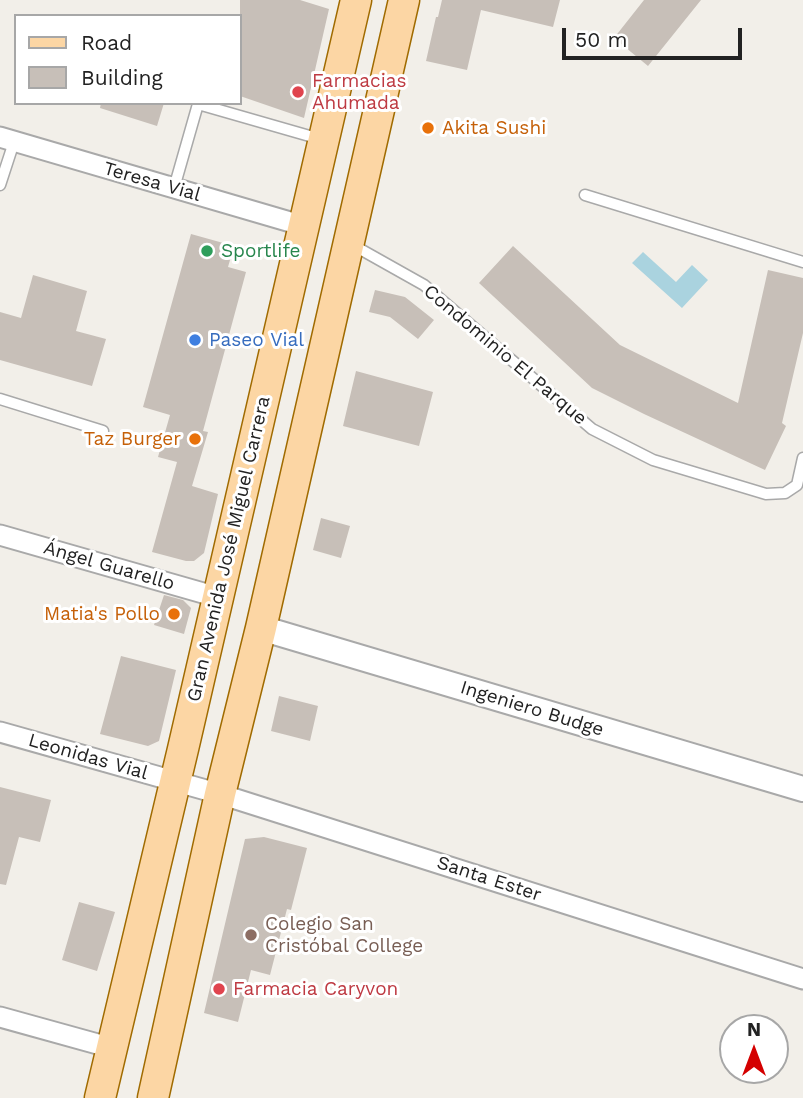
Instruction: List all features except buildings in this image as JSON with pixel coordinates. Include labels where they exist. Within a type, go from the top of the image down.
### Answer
[{"type":"main road","name":"Gran Avenida José Miguel Carrera","points":[[100,1098],[356,0]]},
{"type":"main road","points":[[153,1098],[220,794],[261,628],[404,0]]},
{"type":"main road","points":[[304,226],[327,247],[341,272]]},
{"type":"street","name":"Teresa Vial","points":[[7,139],[304,226]]},
{"type":"street","name":"Ángel Guarello","points":[[0,535],[217,597]]},
{"type":"street","name":"Ingeniero Budge","points":[[261,628],[803,789]]},
{"type":"street","name":"Leonidas Vial","points":[[0,732],[175,782]]},
{"type":"street","name":"Santa Ester","points":[[175,782],[803,979]]},
{"type":"street","points":[[0,1017],[112,1048]]},
{"type":"lane","points":[[174,188],[198,105]]},
{"type":"lane","points":[[202,105],[324,140]]},
{"type":"lane","points":[[0,185],[7,139]]},
{"type":"lane","points":[[585,195],[803,262]]},
{"type":"lane","name":"Condominio El Parque","points":[[348,242],[424,285],[592,429],[653,460],[766,494],[785,493],[797,485],[803,458]]},
{"type":"lane","points":[[0,399],[103,431]]},
{"type":"water","points":[[643,252],[676,282],[692,265],[708,280],[682,308],[632,263]]},
{"type":"place","name":"Farmacias Ahumada","points":[[298,92]]},
{"type":"place","name":"Akita Sushi","points":[[428,128]]},
{"type":"place","name":"Sportlife","points":[[207,251]]},
{"type":"place","name":"Paseo Vial","points":[[195,340]]},
{"type":"place","name":"Taz Burger","points":[[195,439]]},
{"type":"place","name":"Matia's Pollo","points":[[174,614]]},
{"type":"place","name":"Colegio San Cristóbal College","points":[[251,935]]},
{"type":"place","name":"Farmacia Caryvon","points":[[219,989]]}]
